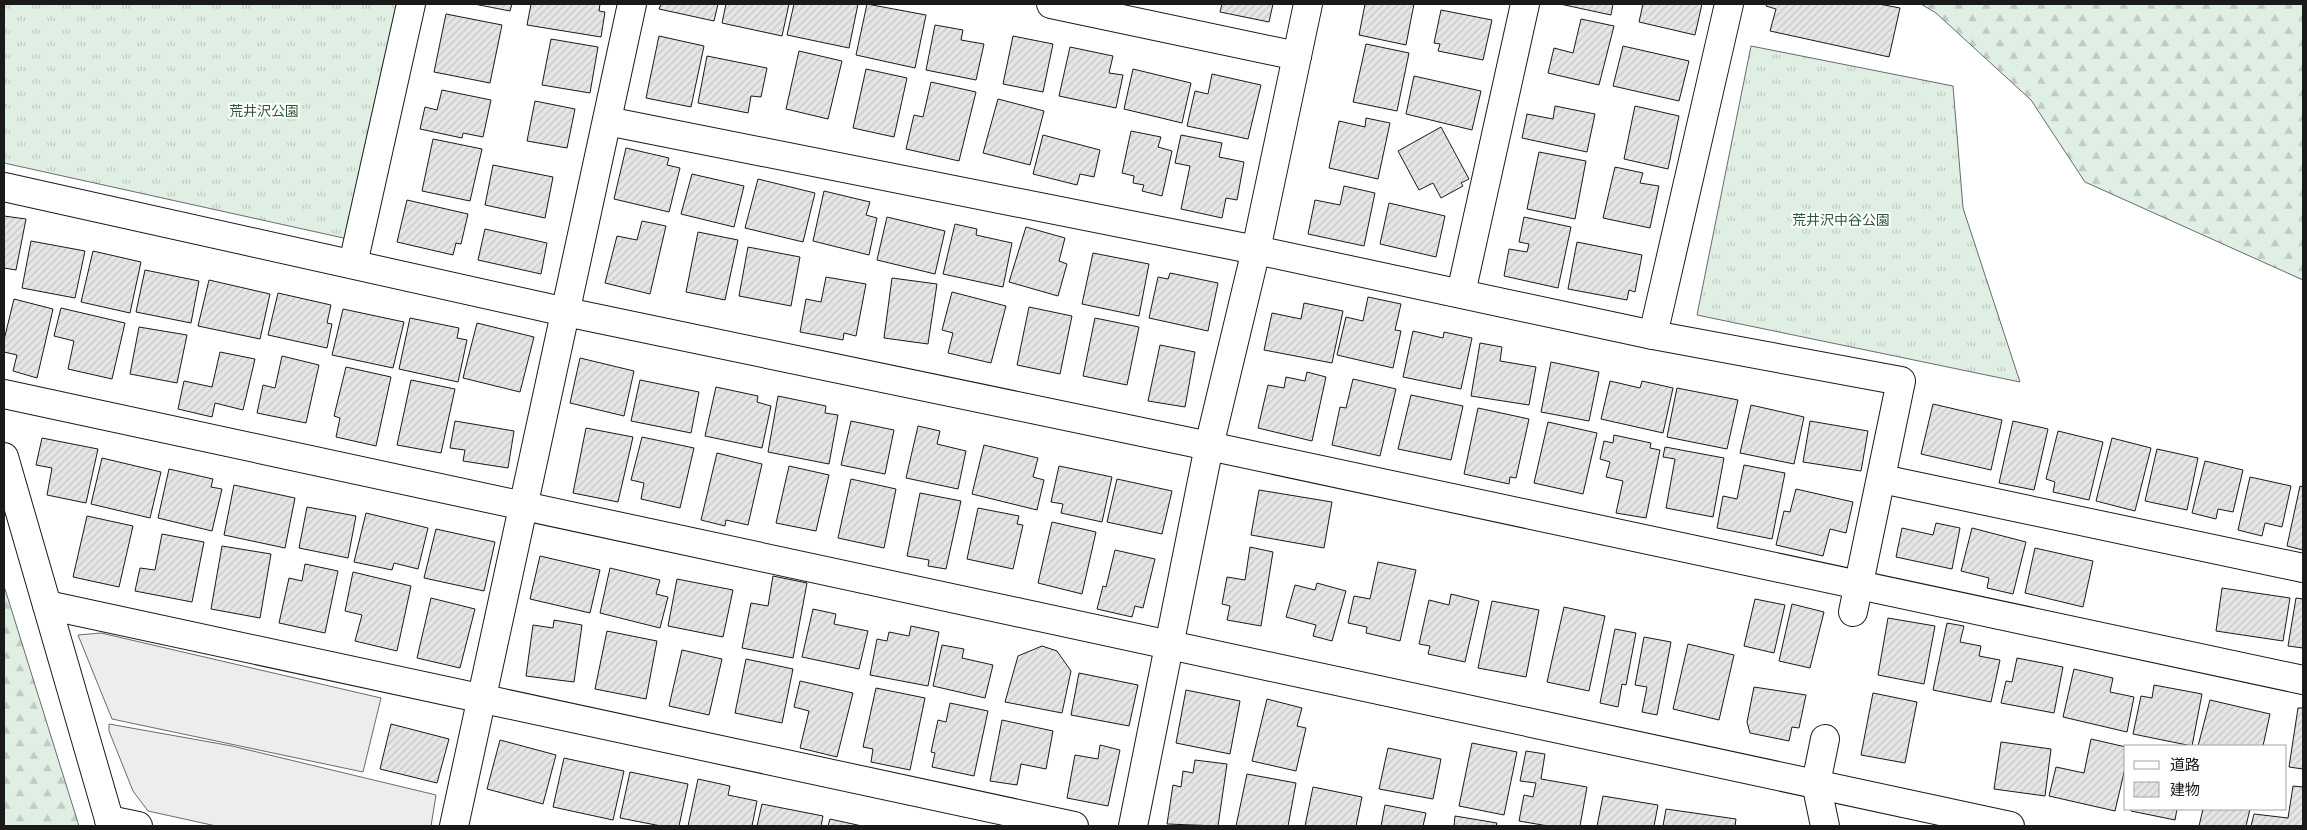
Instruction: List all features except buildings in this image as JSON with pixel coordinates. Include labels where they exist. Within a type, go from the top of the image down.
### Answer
[{"type":"street","points":[[353,264],[411,4]]},
{"type":"street","points":[[454,826],[632,4]]},
{"type":"street","points":[[1051,4],[1297,56]]},
{"type":"street","points":[[1133,826],[1210,446],[1256,250],[1308,4]]},
{"type":"street","points":[[1461,293],[1525,4]]},
{"type":"street","points":[[1653,335],[1729,4]]},
{"type":"street","points":[[607,121],[1256,250],[1653,335],[1902,381],[1853,612]]},
{"type":"street","points":[[4,186],[566,312],[1210,446],[2303,680]]},
{"type":"street","points":[[4,394],[2010,826]]},
{"type":"street","points":[[4,457],[110,823],[138,826]]},
{"type":"street","points":[[1882,479],[2303,568]]},
{"type":"street","points":[[47,605],[1074,826]]},
{"type":"street","points":[[1825,739],[1816,784],[1825,826]]},
{"type":"green space","name":"荒井沢公園","points":[[4,4],[398,4],[348,239],[4,163]]},
{"type":"green space","points":[[1921,4],[2303,4],[2303,280],[2085,182],[2031,100],[1936,13]]},
{"type":"green space","name":"荒井沢中谷公園","points":[[1751,46],[1953,86],[1963,208],[2020,382],[1697,315]]},
{"type":"green space","points":[[5,589],[79,826],[4,826]]},
{"type":"shaded area","points":[[101,633],[381,698],[363,772],[112,719],[78,635]]},
{"type":"shaded area","points":[[109,724],[232,746],[436,795],[431,826],[216,826],[148,811],[133,791],[109,731]]}]
